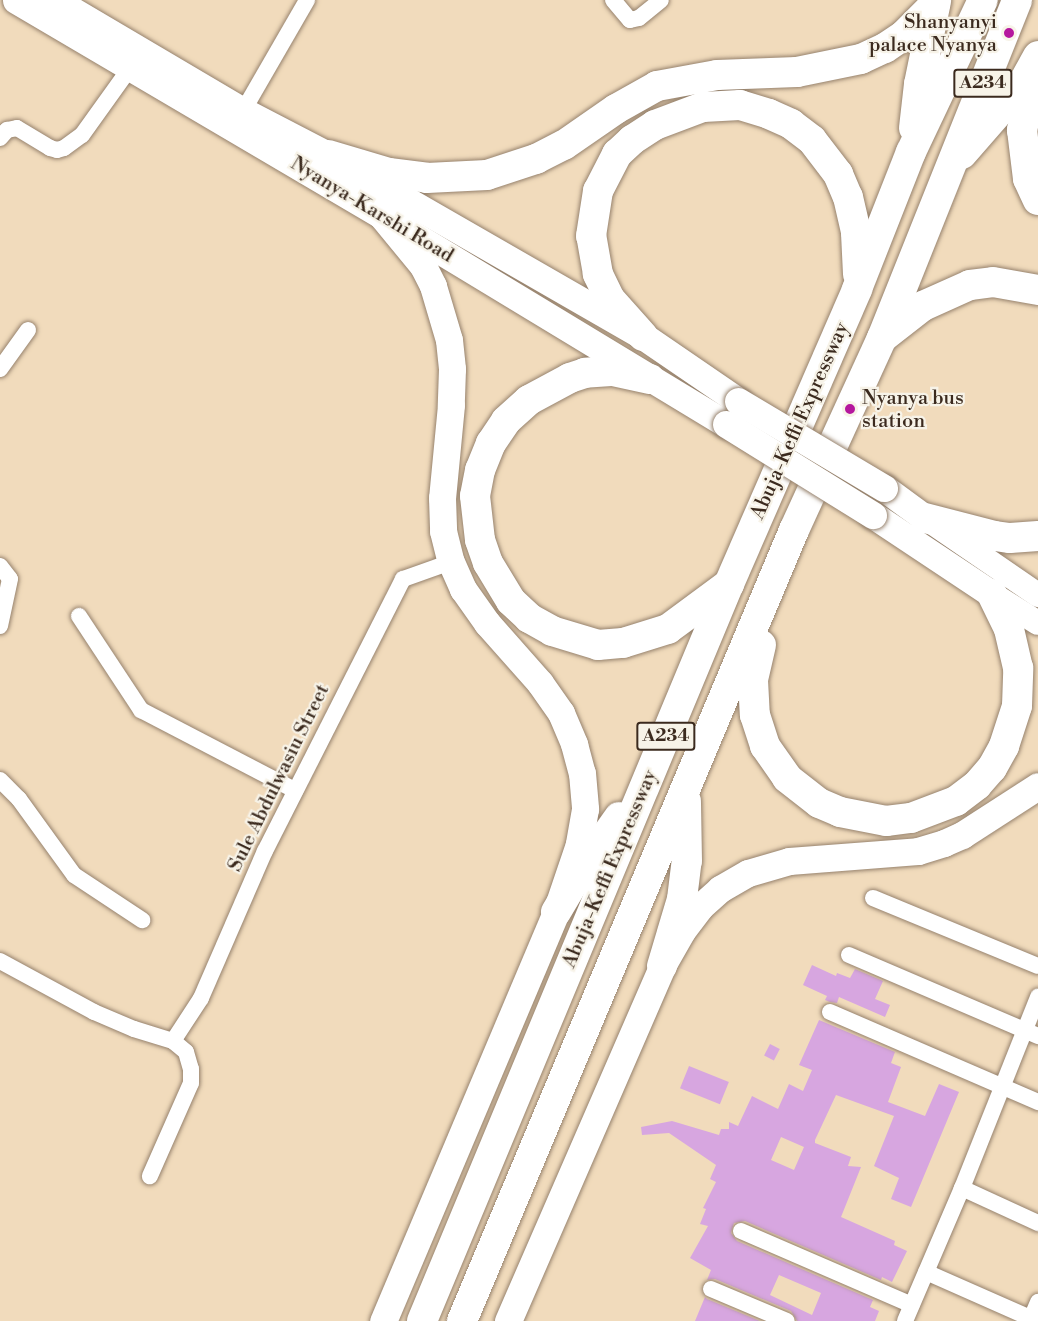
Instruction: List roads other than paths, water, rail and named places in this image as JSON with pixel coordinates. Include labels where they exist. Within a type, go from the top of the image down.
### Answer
[{"type":"highway","name":"Abuja-Keffi Expressway","points":[[422,1321],[729,584],[858,289],[911,152],[983,0]]},
{"type":"highway","name":"Abuja-Keffi Expressway","points":[[462,1321],[794,530],[882,338],[1017,0]]},
{"type":"highway","name":"Abuja-Keffi Expressway","points":[[911,152],[919,84],[936,2]]},
{"type":"highway","points":[[328,156],[389,173],[427,178],[487,175],[537,159],[564,145],[615,109],[657,86],[717,75],[797,72],[861,59],[885,48],[903,35],[936,2]]},
{"type":"highway","name":"Abuja-Keffi Expressway","points":[[950,167],[1022,85],[1038,56]]},
{"type":"highway","points":[[1038,67],[1030,132],[1028,179],[1038,200]]},
{"type":"highway","points":[[643,336],[610,299],[598,274],[591,236],[598,191],[617,154],[632,140],[655,125],[703,107],[740,105],[769,114],[805,135],[825,155],[848,197],[854,220],[858,289]]},
{"type":"highway","points":[[882,338],[923,306],[970,285],[993,282],[1038,290]]},
{"type":"highway","points":[[650,379],[611,371],[578,376],[529,400],[506,421],[480,470],[475,496],[480,540],[488,563],[511,602],[529,618],[552,631],[598,645],[623,643],[668,629],[729,584]]},
{"type":"highway","points":[[925,518],[995,536],[1010,538],[1038,536]]},
{"type":"highway","points":[[794,530],[783,582],[757,658],[753,680],[754,715],[765,746],[787,778],[819,803],[840,812],[886,821],[911,818],[956,801],[978,785],[992,768],[1004,746],[1017,706],[1018,668],[1009,629],[992,594]]},
{"type":"highway","points":[[556,912],[609,831],[646,784]]},
{"type":"highway","points":[[662,966],[682,899],[686,789]]},
{"type":"main road","name":"Nyanya-Karshi Road","points":[[16,0],[381,215],[650,379],[732,413]]},
{"type":"main road","name":"Nyanya-Karshi Road","points":[[55,0],[243,111],[328,156],[643,336],[732,413]]},
{"type":"main road","name":"Abuja-Keffi Expressway","points":[[381,215],[423,266],[433,286],[449,340],[452,369],[451,405],[442,498],[443,531],[451,562],[463,589],[487,623],[540,683],[561,713],[574,744],[582,773],[585,808],[579,844],[556,912],[383,1321]]},
{"type":"main road","points":[[732,413],[884,488],[925,518]]},
{"type":"main road","points":[[732,413],[873,515],[992,594]]},
{"type":"main road","points":[[508,1321],[662,966],[682,931],[700,907],[720,889],[748,873],[789,861],[918,851],[962,835],[1038,786]]},
{"type":"street","points":[[243,111],[308,0]]},
{"type":"street","points":[[613,0],[630,20],[639,18],[661,0]]},
{"type":"street","points":[[0,138],[7,130],[17,128],[50,148],[57,150],[64,148],[82,135],[130,68]]},
{"type":"street","points":[[0,369],[28,330]]},
{"type":"street","points":[[925,518],[1038,595]]},
{"type":"street","name":"Sule Abdulwasiu Street","points":[[173,1041],[201,998],[265,851],[403,579],[451,562]]},
{"type":"street","points":[[0,566],[10,579],[0,626]]},
{"type":"street","points":[[992,594],[1038,623]]},
{"type":"street","points":[[79,616],[141,710],[295,790]]},
{"type":"street","points":[[0,780],[19,799],[74,875],[142,920]]},
{"type":"street","points":[[873,898],[1038,966]]},
{"type":"street","points":[[849,955],[1031,1033]]},
{"type":"street","points":[[0,961],[94,1012],[134,1029],[173,1041],[186,1052],[191,1069],[190,1083],[150,1176]]},
{"type":"street","points":[[905,1321],[962,1188],[1001,1088],[1031,1033],[1038,997]]},
{"type":"street","points":[[830,1012],[1001,1088],[1038,1102]]},
{"type":"street","points":[[962,1188],[1038,1223]]},
{"type":"street","points":[[741,1231],[912,1305]]},
{"type":"street","points":[[926,1272],[1033,1320],[1038,1302]]},
{"type":"street","points":[[711,1289],[787,1321]]},
{"type":"place","name":"Shanyanyi palace Nyanya","points":[[1009,33]]},
{"type":"place","name":"Nyanya bus station","points":[[850,409]]}]
